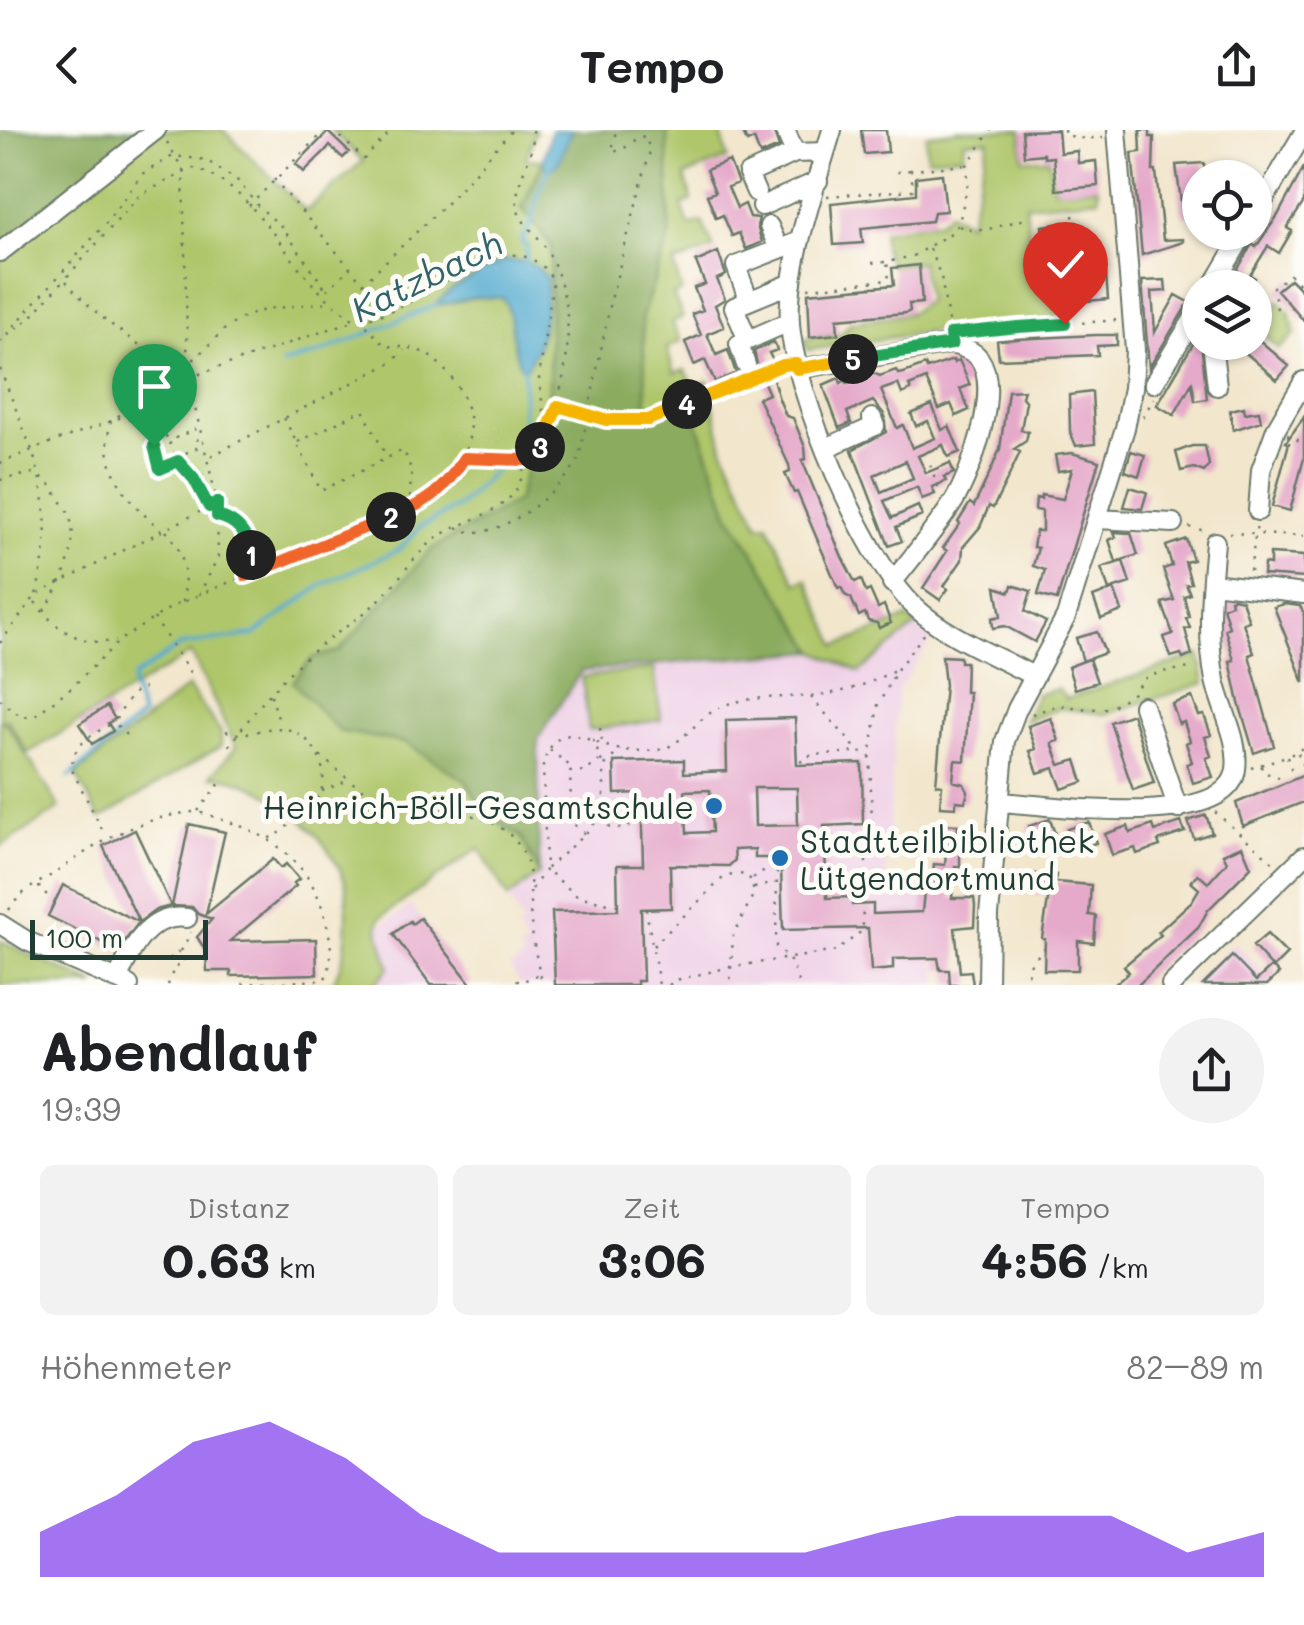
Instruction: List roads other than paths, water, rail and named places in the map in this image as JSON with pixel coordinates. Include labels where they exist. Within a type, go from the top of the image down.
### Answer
[{"type":"street","points":[[0,252],[159,130]]},
{"type":"street","points":[[786,130],[795,153]]},
{"type":"street","points":[[832,130],[800,241],[790,322],[797,366],[826,448],[867,544],[892,582],[934,622],[1034,676]]},
{"type":"street","points":[[1272,185],[1302,131]]},
{"type":"street","points":[[988,985],[986,960],[1006,741],[1066,616],[1125,428],[1135,358],[1111,133]]},
{"type":"street","points":[[816,189],[759,199],[748,174],[795,153],[826,152]]},
{"type":"street","points":[[769,226],[779,249]]},
{"type":"street","points":[[745,290],[736,266],[800,241]]},
{"type":"street","points":[[744,331],[734,307],[792,286]]},
{"type":"street","points":[[746,364],[739,344],[790,322]]},
{"type":"street","points":[[797,366],[952,344],[968,349],[980,359],[986,376],[986,397],[972,465],[948,509],[892,582]]},
{"type":"street","points":[[1154,383],[1182,346]]},
{"type":"street","points":[[1214,360],[1218,386]]},
{"type":"street","points":[[1258,512],[1261,470],[1276,430],[1304,381]]},
{"type":"street","points":[[826,448],[875,426],[872,418]]},
{"type":"street","points":[[1097,519],[1173,523]]},
{"type":"street","points":[[999,802],[1178,809],[1204,800],[1230,784],[1236,772],[1236,751],[1212,658],[1211,537]]},
{"type":"street","points":[[1212,583],[1304,594]]},
{"type":"street","points":[[1143,706],[1178,809]]},
{"type":"street","points":[[1171,985],[1297,866]]},
{"type":"street","points":[[3,919],[27,940],[123,982],[144,932],[164,919],[187,918]]},
{"type":"water","points":[[551,130],[572,130],[558,163],[548,172],[543,161]]},
{"type":"water","points":[[502,261],[528,263],[547,279],[540,338],[524,370],[516,355],[503,298],[478,297],[433,306],[451,290]]},
{"type":"waterway","name":"Katzbach","points":[[525,264],[527,247],[521,241],[531,224],[539,190],[550,168]]},
{"type":"waterway","name":"Katzbach","points":[[282,364],[315,355],[436,305]]},
{"type":"waterway","points":[[511,453],[523,434],[524,369]]},
{"type":"waterway","points":[[69,777],[142,716],[132,685],[134,677],[181,645],[254,635],[322,585],[400,549],[420,527],[459,506],[501,464]]},
{"type":"place","name":"Heinrich-Böll-Gesamtschule","points":[[714,806]]},
{"type":"place","name":"Stadtteilbibliothek Lütgendortmund","points":[[780,858]]}]
